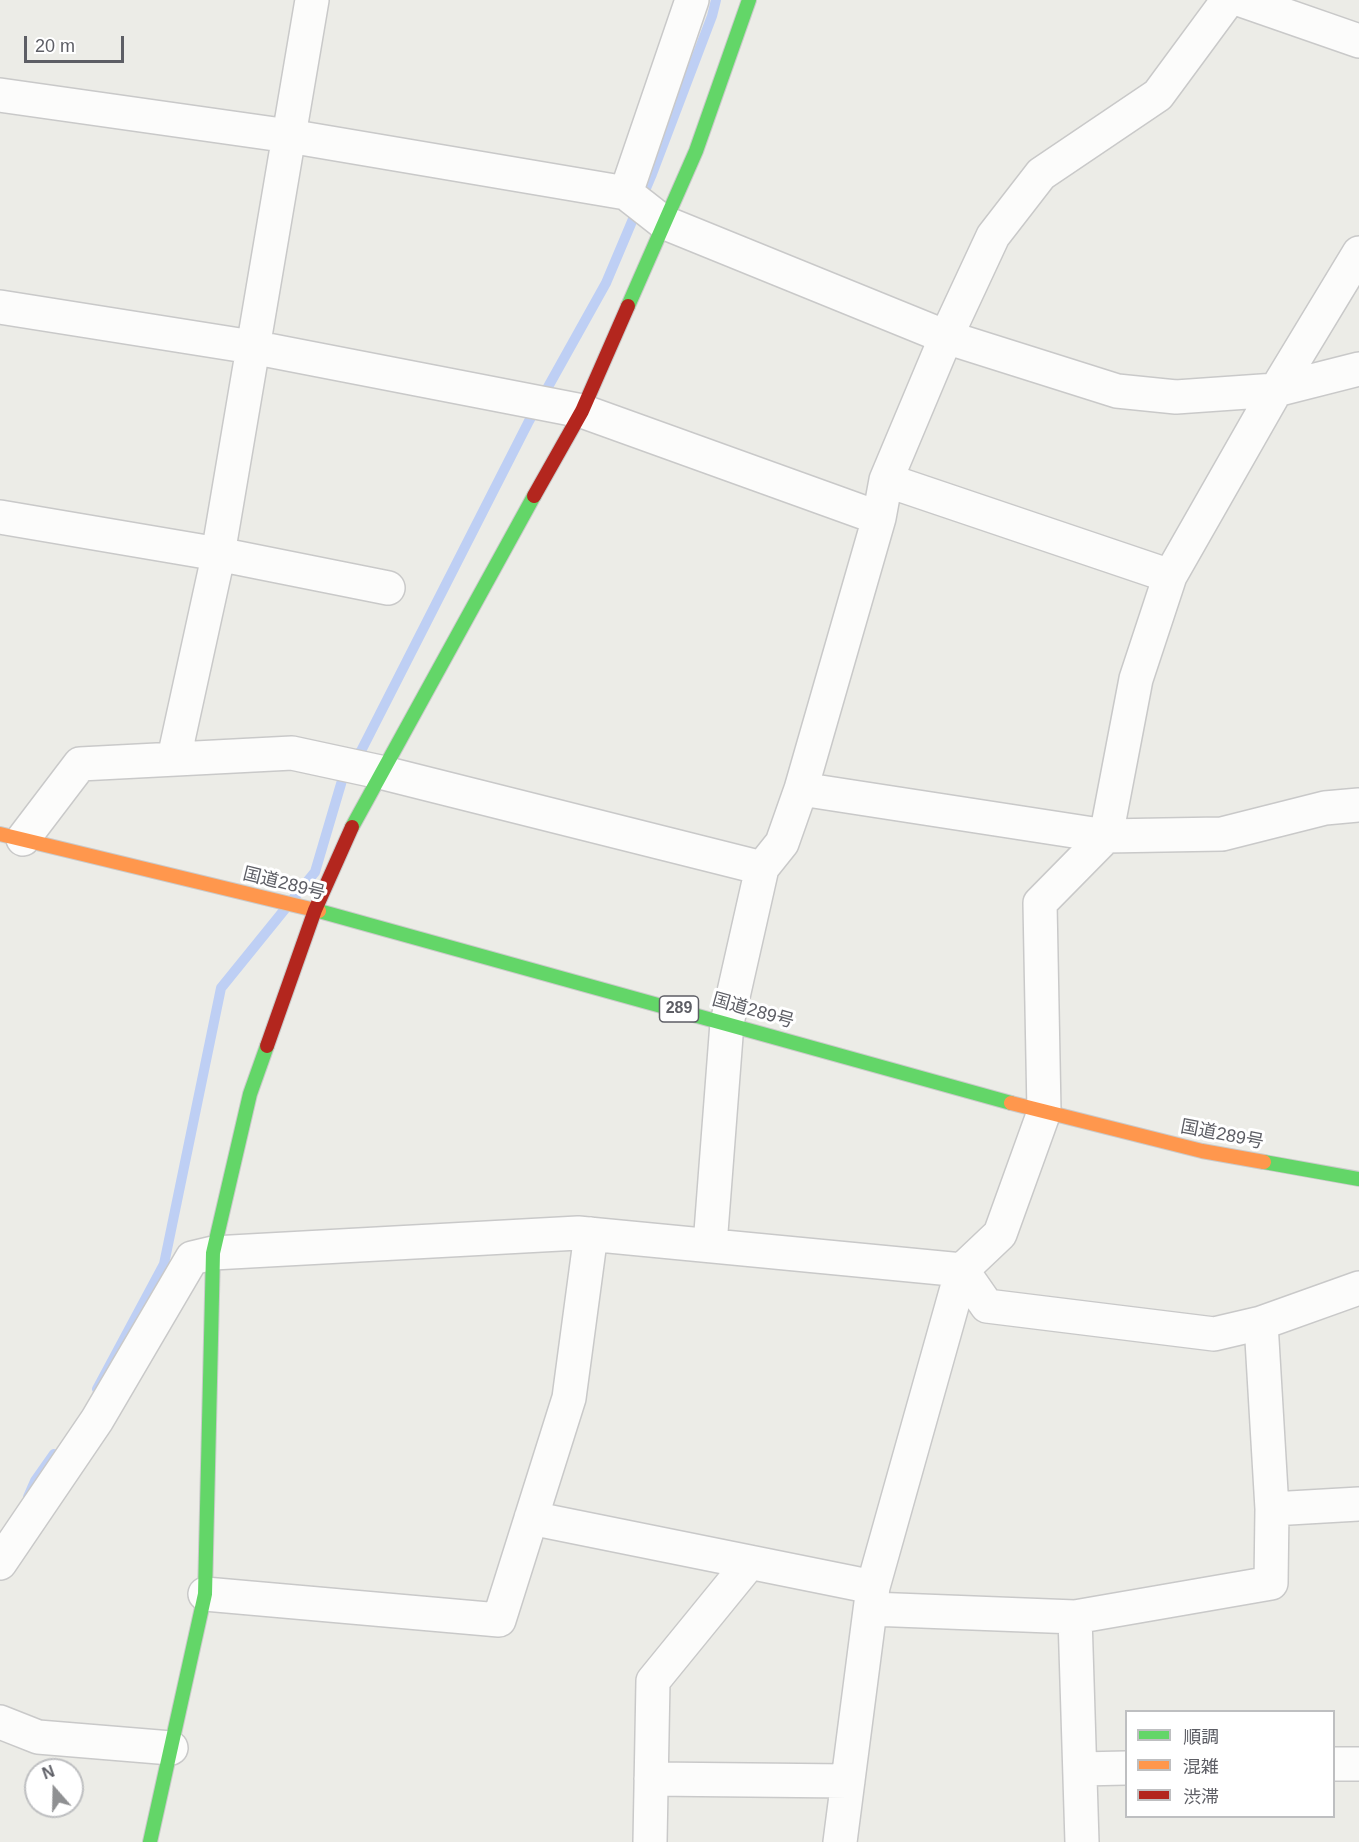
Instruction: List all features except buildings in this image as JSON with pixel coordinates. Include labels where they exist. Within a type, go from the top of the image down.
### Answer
[{"type":"main road","points":[[150,1842],[205,1594],[213,1253],[250,1094],[315,910],[336,858],[380,772],[582,411],[663,222],[696,152],[749,0]]},
{"type":"main road","name":"国道289号","points":[[12,837],[315,910],[1044,1112],[1202,1152],[1359,1179]]},
{"type":"street","points":[[174,759],[218,554],[312,0]]},
{"type":"street","points":[[626,193],[692,0]]},
{"type":"street","points":[[710,1245],[727,1023],[762,868],[782,843],[801,789],[879,518],[886,480],[946,337],[993,236],[1041,174],[1158,95],[1228,0]]},
{"type":"street","points":[[1241,0],[1359,41]]},
{"type":"street","points":[[0,95],[290,136],[626,193],[663,222],[946,337],[1117,391],[1176,397],[1276,390],[1359,369]]},
{"type":"street","points":[[840,1842],[872,1598],[962,1270],[1000,1234],[1044,1112],[1040,903],[1106,836],[1136,679],[1170,576],[1276,390],[1359,253]]},
{"type":"street","points":[[0,307],[252,347],[582,411],[879,518]]},
{"type":"street","points":[[886,480],[1170,576]]},
{"type":"street","points":[[0,517],[218,554],[388,588]]},
{"type":"street","points":[[12,837],[80,764],[292,753],[380,772],[762,868]]},
{"type":"street","points":[[801,789],[1106,836],[1222,834],[1325,808],[1359,805]]},
{"type":"street","points":[[205,1594],[500,1620],[569,1398],[591,1234]]},
{"type":"street","points":[[0,1563],[97,1420],[192,1258],[213,1253],[591,1234],[962,1270],[987,1306],[1214,1334],[1261,1323],[1359,1288]]},
{"type":"street","points":[[531,1518],[750,1562],[872,1598],[1075,1617],[1271,1583],[1272,1509],[1261,1323]]},
{"type":"street","points":[[1272,1509],[1359,1504]]},
{"type":"street","points":[[650,1842],[653,1681],[750,1562]]},
{"type":"street","points":[[1075,1617],[1083,1842]]},
{"type":"street","points":[[0,1722],[38,1737],[171,1748]]},
{"type":"street","points":[[1335,1764],[1359,1764]]},
{"type":"street","points":[[1081,1769],[1125,1768]]},
{"type":"street","points":[[651,1779],[848,1781]]},
{"type":"waterway","points":[[97,1389],[164,1264],[221,988],[315,872],[346,767],[361,751],[529,421],[606,283],[652,174],[716,0]]},
{"type":"waterway","points":[[28,1497],[35,1481],[54,1454]]},
{"type":"traffic: fast","points":[[628,306],[696,151],[749,0]]},
{"type":"traffic: fast","points":[[352,827],[534,496]]},
{"type":"traffic: fast","points":[[319,911],[1011,1103]]},
{"type":"traffic: fast","points":[[150,1842],[205,1594],[213,1253],[250,1094],[267,1046]]},
{"type":"traffic: fast","points":[[1264,1162],[1359,1179]]},
{"type":"traffic: slow","points":[[0,834],[319,911]]},
{"type":"traffic: slow","points":[[1011,1103],[1202,1151],[1264,1162]]},
{"type":"traffic: jam","points":[[534,496],[582,411],[628,306]]},
{"type":"traffic: jam","points":[[267,1046],[315,910],[352,827]]}]
